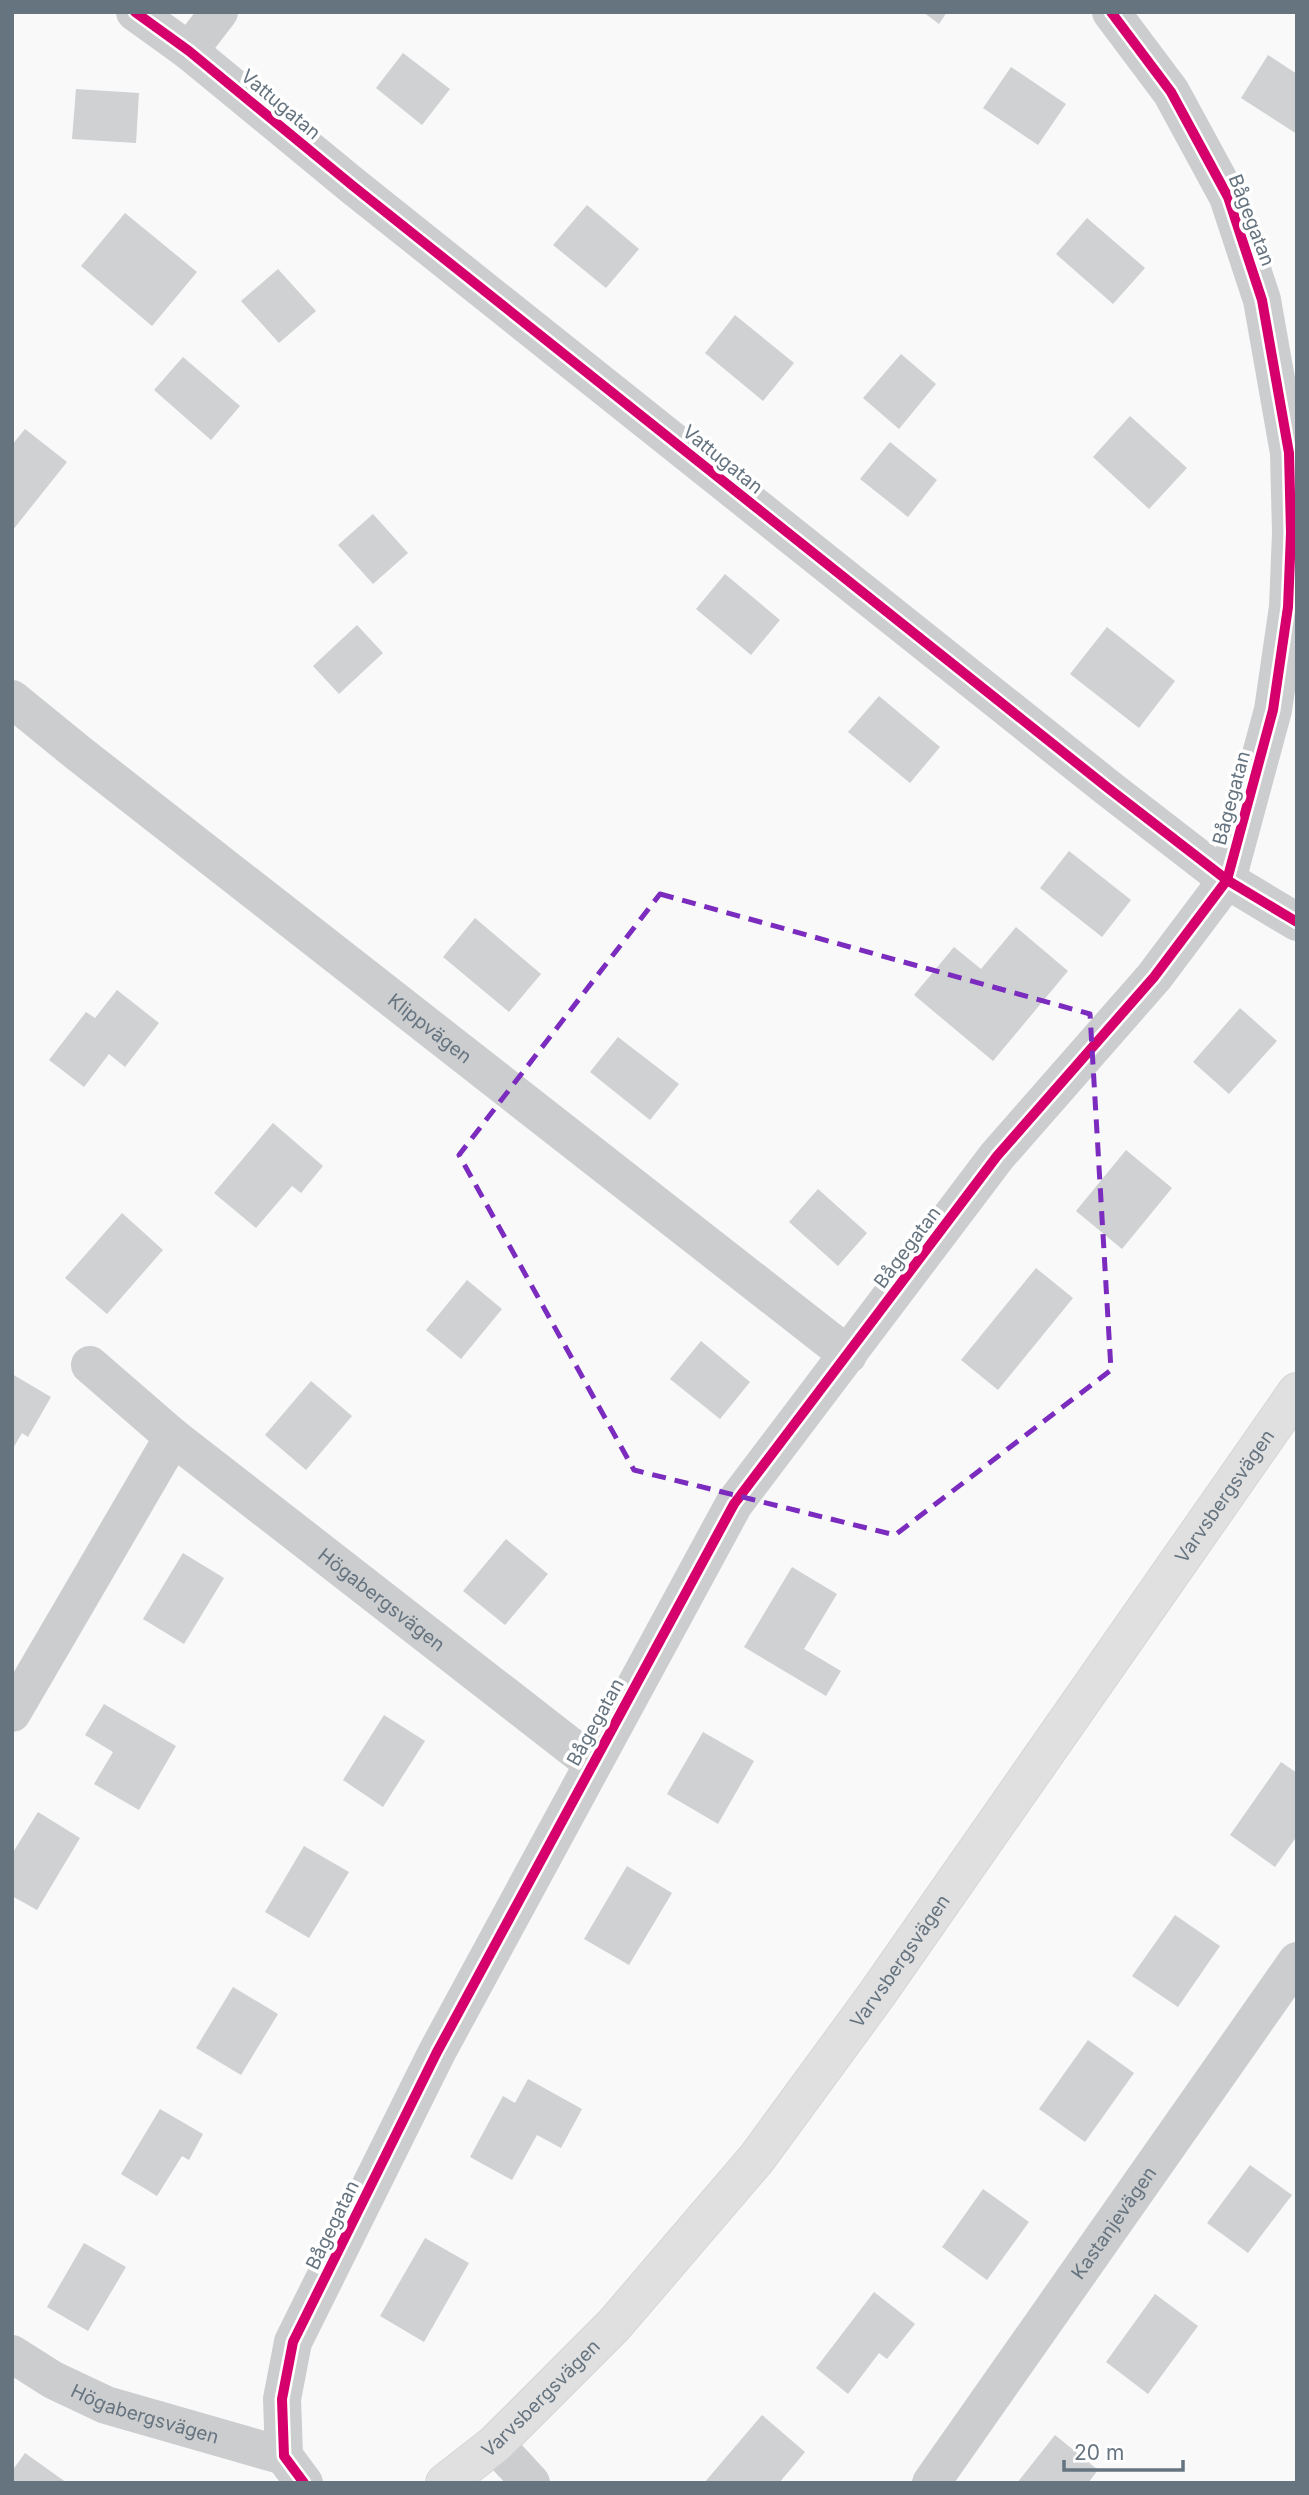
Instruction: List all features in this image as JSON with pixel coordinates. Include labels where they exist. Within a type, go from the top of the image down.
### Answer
[{"type":"street","name":"Vattugatan","points":[[135,12],[189,51],[385,212],[1108,788],[1227,880],[1297,922]]},
{"type":"street","points":[[189,51],[219,12]]},
{"type":"street","name":"Bågegatan","points":[[294,2469],[282,2399],[293,2342],[437,2052],[734,1504],[997,1156],[1154,976],[1227,880],[1273,710],[1288,607],[1291,533],[1289,453],[1262,300],[1228,197],[1171,92],[1111,12]]},
{"type":"street","name":"Klippvägen","points":[[12,699],[848,1355]]},
{"type":"street","name":"Högabergsvägen","points":[[90,1365],[173,1437],[593,1763]]},
{"type":"street","name":"Varvsbergsvägen","points":[[445,2483],[495,2444],[614,2325],[757,2158],[877,1994],[1297,1392]]},
{"type":"street","points":[[12,1713],[173,1437]]},
{"type":"street","name":"Kastanjevägen","points":[[931,2483],[1297,1961]]},
{"type":"street","name":"Högabergsvägen","points":[[12,2354],[53,2380],[106,2405],[294,2469]]},
{"type":"street","points":[[495,2444],[531,2483]]},
{"type":"highlighted area","points":[[660,894],[1090,1014],[1111,1370],[895,1535],[634,1470],[459,1155]]},
{"type":"building","points":[[923,12],[947,12],[939,24]]},
{"type":"building","points":[[403,53],[450,89],[422,125],[376,88]]},
{"type":"building","points":[[1268,55],[1297,74],[1297,134],[1241,98]]},
{"type":"building","points":[[1011,67],[1066,104],[1038,145],[983,108]]},
{"type":"building","points":[[76,89],[139,93],[136,143],[72,139]]},
{"type":"building","points":[[587,205],[639,249],[606,288],[553,245]]},
{"type":"building","points":[[125,213],[197,272],[152,326],[81,266]]},
{"type":"building","points":[[1087,218],[1145,268],[1113,304],[1056,254]]},
{"type":"building","points":[[278,269],[316,311],[279,343],[241,301]]},
{"type":"building","points":[[735,315],[794,363],[763,401],[705,353]]},
{"type":"building","points":[[901,354],[936,384],[899,429],[863,398]]},
{"type":"building","points":[[183,357],[240,406],[211,440],[154,390]]},
{"type":"building","points":[[1130,416],[1187,468],[1149,509],[1093,457]]},
{"type":"building","points":[[25,429],[67,462],[12,531],[12,445]]},
{"type":"building","points":[[890,442],[937,480],[908,517],[860,479]]},
{"type":"building","points":[[373,514],[408,553],[373,584],[338,545]]},
{"type":"building","points":[[725,574],[780,620],[751,655],[696,609]]},
{"type":"building","points":[[357,625],[383,653],[339,694],[313,666]]},
{"type":"building","points":[[1107,627],[1175,681],[1139,728],[1070,674]]},
{"type":"building","points":[[879,696],[940,747],[910,783],[848,732]]},
{"type":"building","points":[[1069,851],[1131,900],[1102,937],[1040,888]]},
{"type":"building","points":[[475,918],[541,974],[509,1012],[443,957]]},
{"type":"building","points":[[1016,927],[1068,971],[993,1061],[914,995],[954,947],[981,969]]},
{"type":"building","points":[[117,990],[159,1023],[125,1067],[109,1054],[84,1087],[49,1060],[86,1012],[95,1018]]},
{"type":"building","points":[[1240,1008],[1277,1041],[1229,1094],[1193,1062]]},
{"type":"building","points":[[618,1037],[679,1084],[650,1120],[590,1072]]},
{"type":"building","points":[[273,1123],[323,1166],[301,1193],[292,1186],[256,1228],[214,1193]]},
{"type":"building","points":[[1126,1150],[1172,1188],[1122,1249],[1076,1211]]},
{"type":"building","points":[[818,1189],[867,1233],[838,1266],[789,1222]]},
{"type":"building","points":[[122,1213],[163,1250],[107,1314],[65,1278]]},
{"type":"building","points":[[1036,1268],[1073,1298],[998,1390],[961,1360]]},
{"type":"building","points":[[467,1280],[502,1309],[461,1359],[426,1330]]},
{"type":"building","points":[[701,1341],[750,1382],[720,1419],[670,1379]]},
{"type":"building","points":[[12,1374],[51,1397],[28,1437],[22,1433],[12,1450]]},
{"type":"building","points":[[311,1381],[352,1416],[306,1470],[265,1435]]},
{"type":"building","points":[[506,1539],[548,1574],[505,1625],[463,1591]]},
{"type":"building","points":[[183,1553],[224,1578],[184,1644],[143,1619]]},
{"type":"building","points":[[792,1567],[837,1594],[804,1649],[841,1671],[826,1696],[744,1647]]},
{"type":"building","points":[[104,1704],[176,1746],[139,1810],[94,1784],[113,1752],[85,1735]]},
{"type":"building","points":[[384,1715],[425,1741],[383,1807],[343,1780]]},
{"type":"building","points":[[703,1732],[754,1761],[718,1824],[667,1794]]},
{"type":"building","points":[[1281,1762],[1297,1773],[1297,1836],[1275,1867],[1230,1835]]},
{"type":"building","points":[[38,1812],[80,1838],[37,1910],[12,1896],[12,1854]]},
{"type":"building","points":[[304,1846],[349,1872],[309,1938],[265,1912]]},
{"type":"building","points":[[627,1866],[672,1893],[629,1965],[584,1939]]},
{"type":"building","points":[[1175,1915],[1220,1946],[1178,2007],[1132,1976]]},
{"type":"building","points":[[233,1987],[278,2014],[241,2075],[196,2048]]},
{"type":"building","points":[[1088,2040],[1134,2073],[1085,2142],[1039,2109]]},
{"type":"building","points":[[528,2079],[582,2109],[561,2148],[537,2135],[512,2180],[470,2157],[503,2096],[515,2103]]},
{"type":"building","points":[[160,2109],[203,2134],[189,2160],[182,2156],[157,2196],[121,2174]]},
{"type":"building","points":[[1250,2165],[1292,2195],[1248,2253],[1207,2223]]},
{"type":"building","points":[[983,2189],[1029,2222],[987,2280],[942,2247]]},
{"type":"building","points":[[425,2238],[469,2263],[424,2342],[380,2316]]},
{"type":"building","points":[[84,2243],[126,2267],[88,2331],[47,2307]]},
{"type":"building","points":[[874,2292],[915,2324],[887,2359],[879,2353],[848,2394],[816,2368]]},
{"type":"building","points":[[1155,2294],[1198,2326],[1148,2394],[1106,2362]]},
{"type":"building","points":[[762,2415],[805,2452],[779,2483],[704,2483]]},
{"type":"building","points":[[1055,2435],[1098,2470],[1088,2483],[1017,2483]]},
{"type":"building","points":[[25,2453],[67,2483],[12,2483],[12,2471]]},
{"type":"cycle path","points":[[135,12],[189,51],[353,186],[1108,788],[1227,880],[1297,922]]},
{"type":"cycle path","points":[[304,2483],[284,2456],[282,2399],[293,2342],[437,2052],[734,1504],[997,1156],[1154,977],[1227,880],[1273,710],[1288,607],[1291,533],[1289,453],[1262,300],[1228,197],[1171,92],[1111,12]]}]
